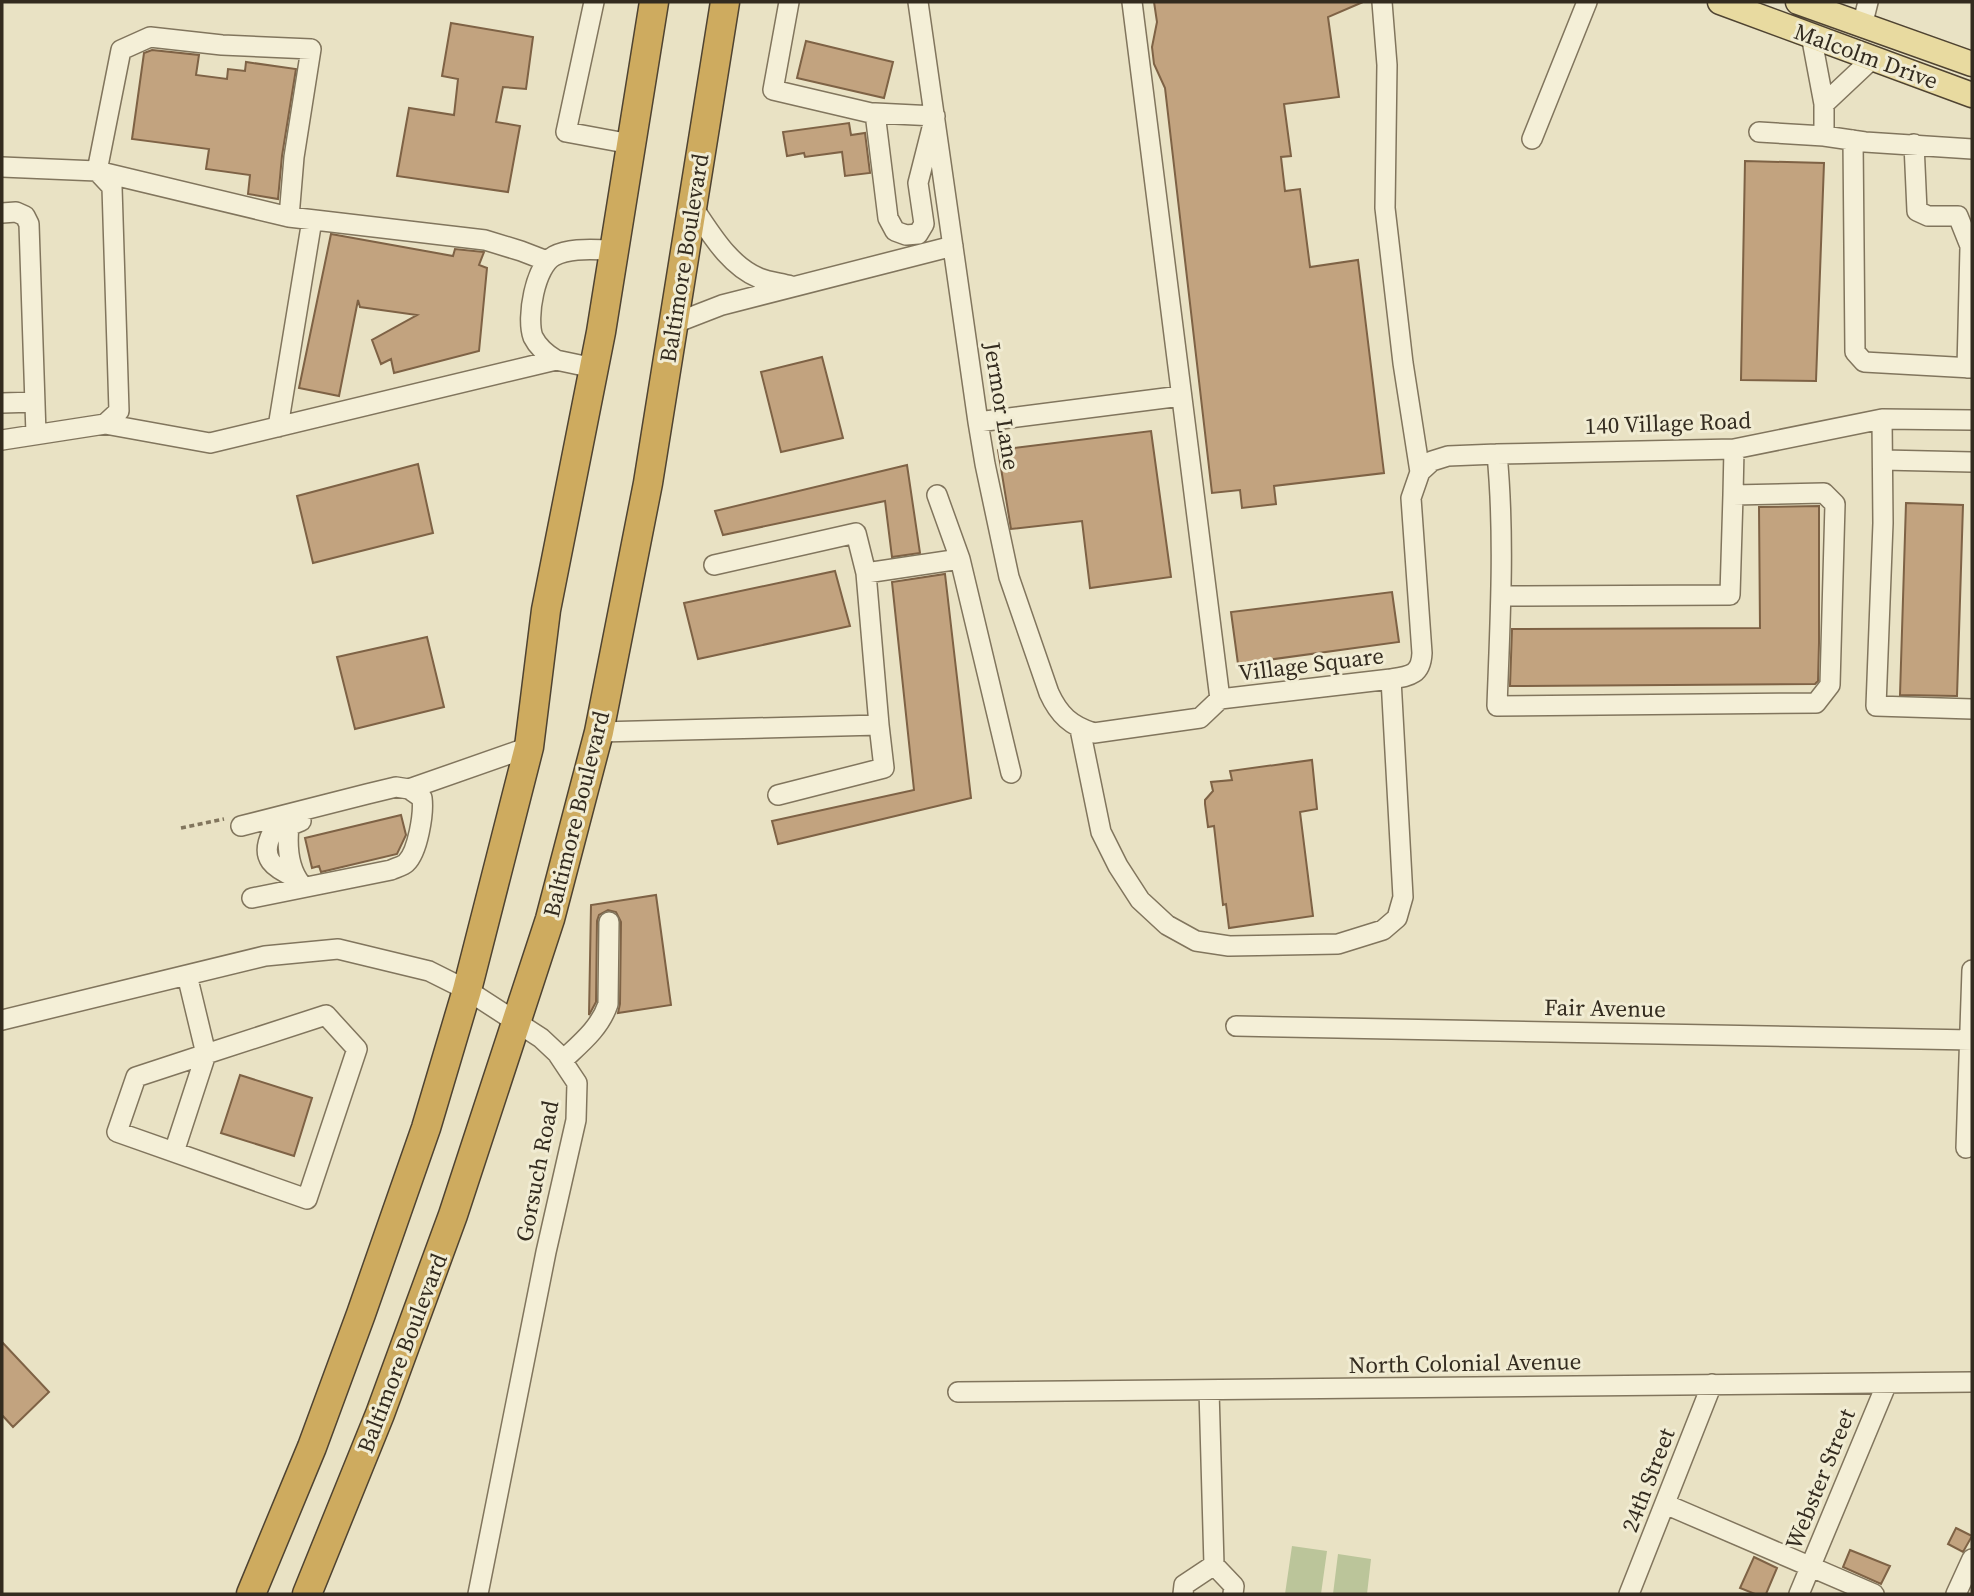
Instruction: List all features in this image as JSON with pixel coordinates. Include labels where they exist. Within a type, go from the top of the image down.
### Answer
[{"type":"highway","points":[[251,1594],[312,1447],[426,1128],[467,990],[529,747],[546,610],[594,368],[654,2]]},
{"type":"highway","name":"Baltimore Boulevard","points":[[307,1594],[380,1414],[453,1215],[550,919],[599,732],[649,483],[725,2]]},
{"type":"main road","name":"Malcolm Drive","points":[[1720,2],[1972,95]]},
{"type":"main road","name":"Malcolm Drive","points":[[1798,2],[1972,64]]},
{"type":"street","points":[[594,2],[566,132],[631,144]]},
{"type":"street","points":[[789,2],[774,90],[875,113],[934,116],[918,183],[924,224],[918,234],[906,235],[895,231],[888,218],[875,113]]},
{"type":"street","name":"Jermor Lane","points":[[918,2],[978,422],[1009,577],[1049,693],[1068,721],[1080,729]]},
{"type":"street","points":[[1132,2],[1220,699]]},
{"type":"street","points":[[1382,2],[1387,65],[1385,208],[1403,363],[1420,472]]},
{"type":"street","points":[[1532,138],[1587,2]]},
{"type":"street","points":[[1862,26],[1868,2]]},
{"type":"street","points":[[1811,35],[1824,104],[1824,136]]},
{"type":"street","points":[[97,171],[121,50],[150,37],[222,45],[311,49],[294,157],[289,217]]},
{"type":"street","points":[[1824,104],[1874,57]]},
{"type":"street","points":[[1759,132],[1972,149]]},
{"type":"street","points":[[1853,140],[1855,352],[1864,362],[1969,368],[1971,249],[1958,216],[1928,216],[1917,211],[1914,144]]},
{"type":"street","points":[[2,167],[97,171],[289,217],[485,240],[547,261]]},
{"type":"street","points":[[97,171],[112,187],[119,398],[119,411],[105,424]]},
{"type":"street","points":[[692,206],[730,257],[744,269],[759,278],[792,286]]},
{"type":"street","points":[[2,213],[16,212],[25,216],[29,224],[36,434]]},
{"type":"street","points":[[278,427],[312,220]]},
{"type":"street","points":[[673,324],[722,305],[953,246]]},
{"type":"street","points":[[594,368],[556,360],[545,353],[532,333],[533,301],[539,275],[547,261],[556,255],[575,250],[614,250]]},
{"type":"street","points":[[2,440],[105,424],[210,443],[556,360]]},
{"type":"street","points":[[978,422],[1181,396]]},
{"type":"street","points":[[2,402],[35,402]]},
{"type":"street","points":[[1882,419],[1883,523],[1876,706],[1972,709]]},
{"type":"street","name":"140 Village Road","points":[[1420,472],[1432,461],[1448,456],[1734,449],[1882,419],[1972,420]]},
{"type":"street","points":[[1501,596],[1730,595],[1734,449]]},
{"type":"street","points":[[1497,454],[1501,502],[1501,596],[1497,706],[1816,703],[1830,685],[1835,504],[1824,493],[1733,495]]},
{"type":"street","points":[[1882,460],[1972,463]]},
{"type":"street","name":"Village Square","points":[[1080,729],[1094,733],[1200,718],[1220,699],[1410,676],[1422,664],[1411,498],[1420,472]]},
{"type":"street","points":[[937,495],[960,559],[1011,773]]},
{"type":"street","points":[[714,565],[856,533],[866,573],[884,768],[778,795]]},
{"type":"street","points":[[866,573],[960,559]]},
{"type":"street","points":[[1080,729],[1101,832],[1118,866],[1140,900],[1167,925],[1196,941],[1229,946],[1338,944],[1383,930],[1398,918],[1403,897],[1391,679]]},
{"type":"street","points":[[599,732],[879,725]]},
{"type":"street","points":[[241,826],[396,788],[409,789],[529,747]]},
{"type":"street","points":[[252,898],[300,883],[391,870],[406,863],[413,851],[424,813],[422,798],[409,789]]},
{"type":"street","points":[[300,883],[274,867],[267,854],[267,843],[272,833],[309,819],[336,802]]},
{"type":"street","points":[[563,1060],[591,1034],[605,1013],[608,1004],[609,922]]},
{"type":"street","name":"Gorsuch Road","points":[[2,1020],[265,956],[338,949],[429,971],[467,990],[517,1022],[541,1038],[563,1060],[577,1083],[576,1120],[546,1252],[478,1594]]},
{"type":"street","points":[[1966,1148],[1972,970]]},
{"type":"street","points":[[174,1152],[206,1054],[187,975]]},
{"type":"street","points":[[326,1015],[357,1049],[307,1199],[117,1132],[136,1077],[206,1054],[326,1015]]},
{"type":"street","name":"Fair Avenue","points":[[1236,1026],[1970,1040]]},
{"type":"street","name":"North Colonial Avenue","points":[[958,1392],[1972,1382]]},
{"type":"street","name":"Webster Street","points":[[1799,1594],[1887,1383]]},
{"type":"street","name":"24th Street","points":[[1629,1594],[1712,1384]]},
{"type":"street","points":[[1209,1390],[1214,1565],[1234,1586],[1233,1594]]},
{"type":"street","points":[[1665,1504],[1874,1594]]},
{"type":"street","points":[[1956,1594],[1972,1559]]},
{"type":"street","points":[[1183,1594],[1184,1585],[1214,1565]]},
{"type":"green space","points":[[1292,1546],[1327,1551],[1321,1594],[1285,1594]]},
{"type":"green space","points":[[1338,1554],[1371,1559],[1367,1594],[1333,1594]]},
{"type":"building","points":[[1154,2],[1363,2],[1328,17],[1339,97],[1284,104],[1291,156],[1281,157],[1285,191],[1300,189],[1310,267],[1358,260],[1384,473],[1274,486],[1276,504],[1242,508],[1240,490],[1212,493],[1165,88],[1154,64],[1152,47],[1157,22]]},
{"type":"building","points":[[451,23],[533,37],[526,89],[503,87],[496,122],[520,126],[508,192],[397,176],[409,108],[454,115],[458,79],[442,76]]},
{"type":"building","points":[[806,41],[893,62],[884,98],[797,78]]},
{"type":"building","points":[[152,50],[199,55],[196,75],[227,79],[228,69],[245,71],[246,62],[296,69],[278,199],[248,194],[250,175],[206,169],[209,149],[132,139],[144,53]]},
{"type":"building","points":[[849,123],[851,135],[865,133],[870,173],[845,176],[842,152],[805,157],[804,153],[787,156],[783,132]]},
{"type":"building","points":[[1745,161],[1824,163],[1816,381],[1741,380]]},
{"type":"building","points":[[331,234],[453,256],[455,249],[484,252],[479,265],[487,268],[479,351],[394,373],[391,359],[381,364],[372,340],[417,315],[360,307],[358,300],[339,396],[299,388]]},
{"type":"building","points":[[822,357],[843,438],[781,452],[761,372]]},
{"type":"building","points":[[1151,431],[1171,577],[1090,588],[1082,521],[1011,529],[998,450]]},
{"type":"building","points":[[418,464],[433,533],[313,563],[297,496]]},
{"type":"building","points":[[907,465],[920,553],[892,557],[885,501],[723,535],[715,511]]},
{"type":"building","points":[[1906,503],[1963,505],[1957,696],[1900,695]]},
{"type":"building","points":[[1819,506],[1819,643],[1818,681],[1815,684],[1510,686],[1512,629],[1760,628],[1759,507]]},
{"type":"building","points":[[835,571],[850,626],[698,659],[684,603]]},
{"type":"building","points":[[945,574],[971,798],[778,844],[772,821],[914,790],[892,582]]},
{"type":"building","points":[[1392,592],[1399,642],[1238,664],[1231,612]]},
{"type":"building","points":[[427,637],[444,707],[355,729],[337,657]]},
{"type":"building","points":[[1312,760],[1317,809],[1300,812],[1313,916],[1229,928],[1226,904],[1223,905],[1214,826],[1208,827],[1205,804],[1213,791],[1211,782],[1232,780],[1230,771]]},
{"type":"building","points":[[401,815],[406,835],[397,854],[321,872],[319,866],[312,868],[305,838]]},
{"type":"building","points":[[656,895],[671,1005],[618,1013],[621,922],[616,912],[608,910],[599,915],[597,921],[596,1002],[589,1015],[591,905]]},
{"type":"building","points":[[240,1075],[312,1098],[294,1156],[221,1133]]},
{"type":"building","points":[[2,1342],[49,1392],[13,1427],[2,1415]]},
{"type":"building","points":[[1956,1528],[1972,1536],[1963,1552],[1948,1544]]},
{"type":"building","points":[[1850,1550],[1890,1566],[1881,1584],[1843,1567]]},
{"type":"building","points":[[1754,1557],[1777,1568],[1766,1594],[1755,1594],[1740,1588]]}]
